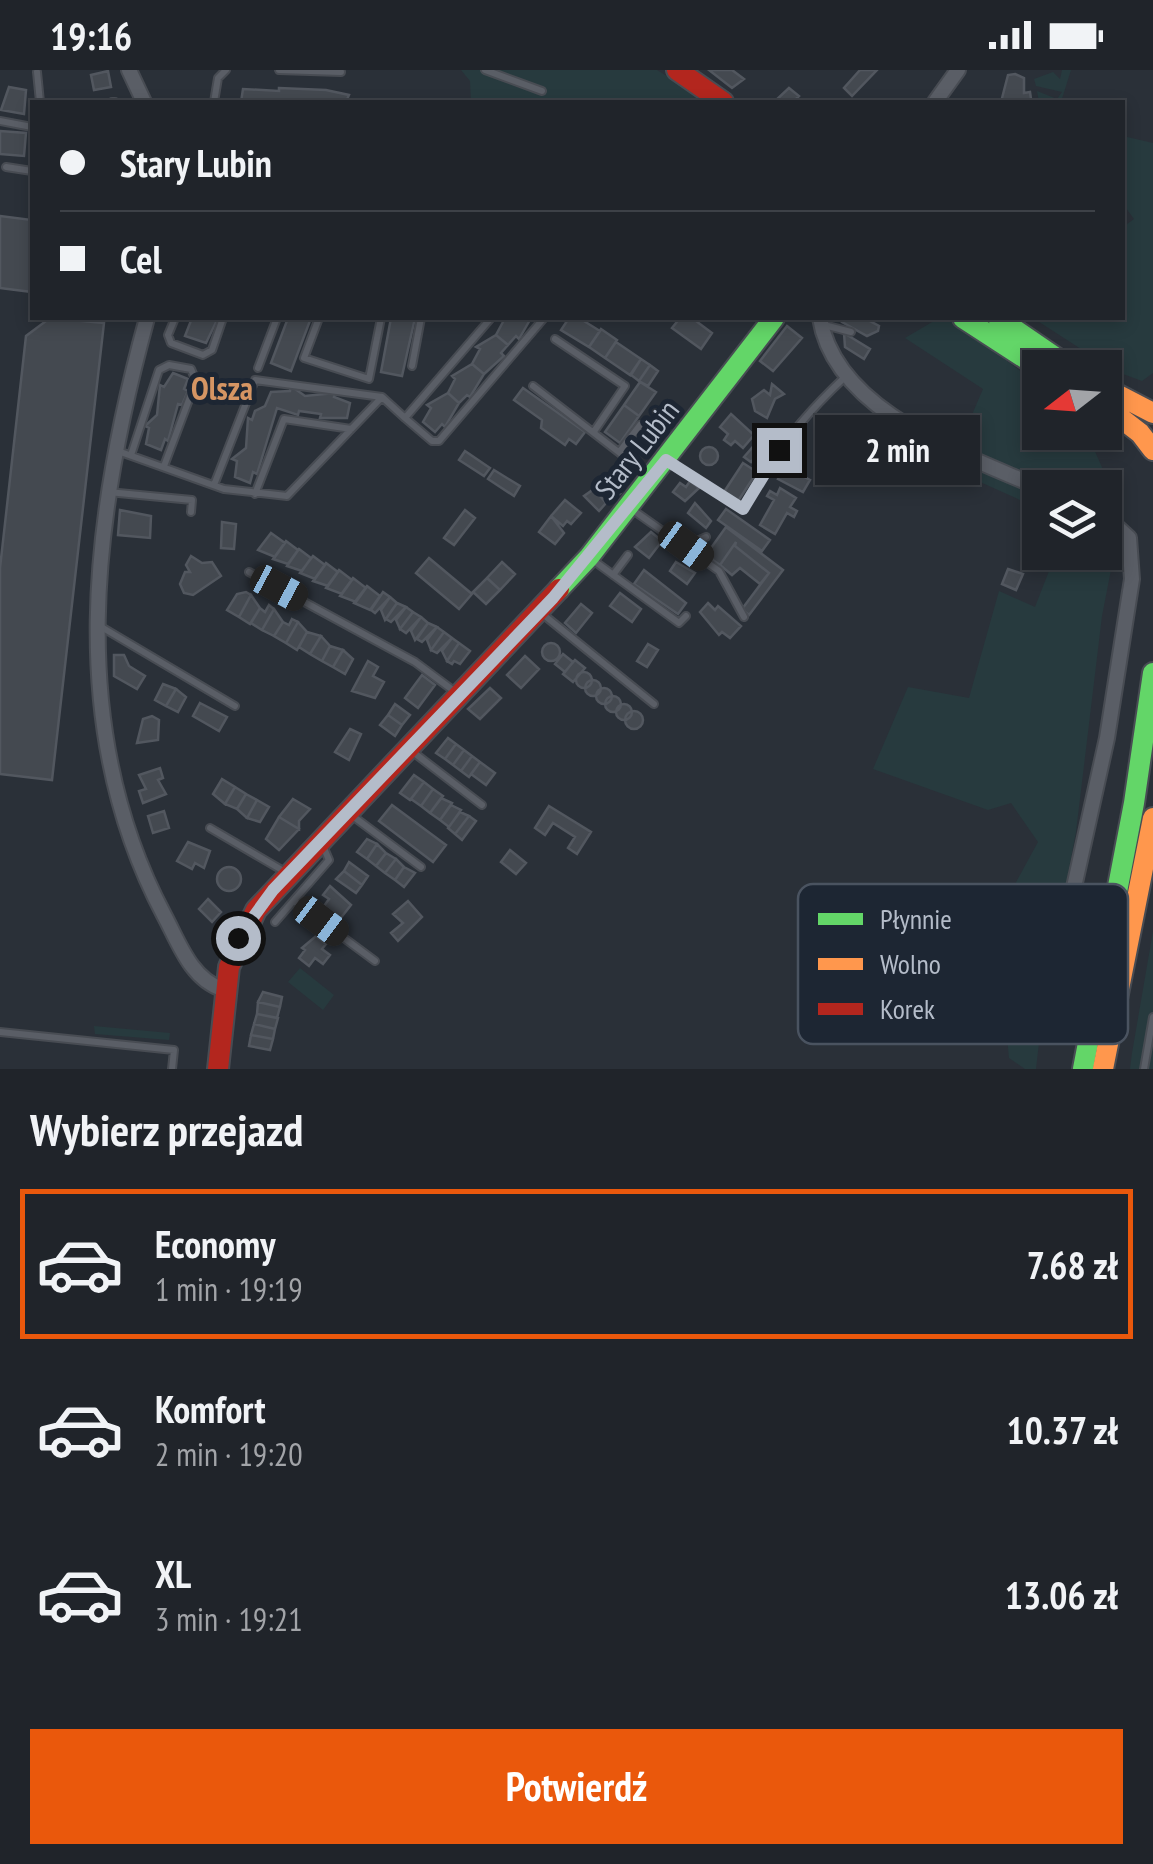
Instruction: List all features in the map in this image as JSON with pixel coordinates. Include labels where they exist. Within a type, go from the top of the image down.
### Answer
[{"type":"street","points":[[128,70],[143,100]]},
{"type":"street","points":[[677,70],[719,100]]},
{"type":"street","points":[[936,100],[958,70]]},
{"type":"street","points":[[146,320],[114,450],[98,553],[102,736],[130,840],[148,885],[200,980],[222,989]]},
{"type":"street","name":"Stary Lubin","points":[[218,1069],[222,989],[246,923],[590,557],[772,320]]},
{"type":"street","points":[[966,320],[1022,356]]},
{"type":"street","points":[[1001,320],[1045,350]]},
{"type":"street","points":[[821,321],[845,377],[888,412],[950,448],[1022,480]]},
{"type":"street","points":[[1122,401],[1153,396]]},
{"type":"street","points":[[1122,404],[1153,413]]},
{"type":"street","points":[[1122,407],[1153,428]]},
{"type":"street","points":[[1122,412],[1153,450]]},
{"type":"street","points":[[1075,884],[1107,738],[1132,578],[1129,538],[1122,532]]},
{"type":"street","points":[[1118,884],[1153,673]]},
{"type":"street","points":[[1128,941],[1153,818]]},
{"type":"street","points":[[1082,1069],[1087,1044]]},
{"type":"street","points":[[1102,1069],[1107,1044]]},
{"type":"lane","points":[[40,70],[40,100]]},
{"type":"lane","points":[[214,100],[218,78],[226,70]]},
{"type":"lane","points":[[279,70],[341,72]]},
{"type":"lane","points":[[485,70],[542,90]]},
{"type":"lane","points":[[0,121],[30,127]]},
{"type":"lane","points":[[6,167],[30,170]]},
{"type":"lane","points":[[174,320],[168,334],[171,343],[203,355],[212,350],[222,320]]},
{"type":"lane","points":[[258,368],[275,320]]},
{"type":"lane","points":[[319,320],[304,358],[369,378],[381,320]]},
{"type":"lane","points":[[412,366],[421,320]]},
{"type":"lane","points":[[406,418],[489,320]]},
{"type":"lane","points":[[214,485],[255,380],[382,397],[432,442],[439,441],[542,320]]},
{"type":"lane","points":[[821,321],[851,332]]},
{"type":"lane","points":[[555,339],[625,386],[595,430]]},
{"type":"lane","points":[[132,454],[160,370],[164,365],[191,370],[196,381],[164,466]]},
{"type":"lane","points":[[666,460],[743,509],[762,471],[812,408],[845,377]]},
{"type":"lane","points":[[533,386],[595,430],[652,478]]},
{"type":"lane","points":[[114,450],[214,485],[286,496],[382,397]]},
{"type":"lane","points":[[255,494],[284,419],[351,429]]},
{"type":"lane","points":[[620,451],[640,425]]},
{"type":"lane","points":[[107,492],[192,500],[191,512]]},
{"type":"lane","points":[[629,507],[719,571],[744,617]]},
{"type":"lane","points":[[686,546],[706,537]]},
{"type":"lane","points":[[613,575],[628,555]]},
{"type":"lane","points":[[590,557],[679,623],[686,616]]},
{"type":"lane","points":[[249,572],[415,662],[459,695]]},
{"type":"lane","points":[[540,611],[654,704]]},
{"type":"lane","points":[[97,624],[236,706]]},
{"type":"lane","points":[[408,748],[482,806]]},
{"type":"lane","points":[[348,812],[421,867]]},
{"type":"lane","points":[[210,828],[288,874]]},
{"type":"lane","points":[[276,922],[329,860],[329,853],[319,842]]},
{"type":"lane","points":[[294,901],[375,961]]},
{"type":"lane","points":[[1144,1069],[1153,1018]]},
{"type":"lane","points":[[0,1032],[174,1050],[172,1069]]},
{"type":"green space","points":[[461,70],[657,70],[706,100],[471,100],[470,81]]},
{"type":"green space","points":[[1062,70],[1071,70],[1062,100],[1039,100],[1037,91],[1057,99],[1062,92],[1036,86],[1034,79],[1053,72],[1060,79]]},
{"type":"green space","points":[[1125,136],[1153,143],[1153,373],[1142,381],[1122,374],[1122,350],[1083,350],[1036,320],[1125,320],[1125,226],[1134,219],[1125,207]]},
{"type":"green space","points":[[936,320],[957,323],[1022,372],[1022,450],[1094,450],[1103,470],[1022,470],[1022,501],[949,468],[983,389],[905,338]]},
{"type":"green space","points":[[1049,570],[1111,570],[1066,884],[1015,884],[1038,842],[1011,803],[988,810],[873,769],[908,687],[969,698],[999,591],[1035,607]]},
{"type":"green space","points":[[1153,931],[1153,1069],[1130,1069],[1132,1053]]},
{"type":"green space","points":[[300,968],[334,995],[323,1010],[288,982]]},
{"type":"green space","points":[[94,1026],[170,1033],[169,1040],[95,1034]]},
{"type":"green space","points":[[1008,1044],[1039,1044],[1036,1069],[1025,1069],[1009,1058]]},
{"type":"building","points":[[709,70],[732,70],[744,79],[732,88]]},
{"type":"building","points":[[860,70],[877,70],[852,96],[844,88]]},
{"type":"building","points":[[108,71],[111,87],[94,90],[91,75]]},
{"type":"building","points":[[1008,75],[1024,78],[1024,93],[1030,92],[1031,99],[1002,100]]},
{"type":"building","points":[[9,87],[26,90],[24,114],[1,110]]},
{"type":"building","points":[[789,88],[799,96],[795,100],[776,100]]},
{"type":"building","points":[[243,89],[326,90],[349,95],[347,100],[241,100]]},
{"type":"building","points":[[0,131],[26,133],[24,156],[0,154]]},
{"type":"building","points":[[0,216],[30,220],[30,292],[0,288]]},
{"type":"building","points":[[47,320],[104,323],[52,780],[0,774],[0,568],[26,336]]},
{"type":"building","points":[[191,320],[217,320],[206,343],[185,336]]},
{"type":"building","points":[[287,320],[310,320],[291,371],[271,363]]},
{"type":"building","points":[[391,320],[415,320],[402,376],[381,372]]},
{"type":"building","points":[[504,320],[530,320],[519,339],[516,336],[508,345],[496,335]]},
{"type":"building","points":[[568,320],[582,320],[600,331],[589,347],[561,330]]},
{"type":"building","points":[[678,320],[695,320],[712,333],[701,349],[672,328]]},
{"type":"building","points":[[868,320],[879,326],[878,331],[867,336],[842,322]]},
{"type":"building","points":[[787,326],[802,338],[773,371],[760,361]]},
{"type":"building","points":[[601,329],[617,340],[605,358],[589,347]]},
{"type":"building","points":[[844,333],[870,349],[864,359],[845,347]]},
{"type":"building","points":[[496,335],[508,345],[501,353],[504,356],[484,374],[472,364],[480,349],[476,347]]},
{"type":"building","points":[[616,342],[641,359],[630,375],[605,358]]},
{"type":"building","points":[[641,359],[650,365],[639,381],[631,375]]},
{"type":"building","points":[[472,364],[484,374],[470,397],[467,395],[459,403],[448,393],[455,379],[452,376]]},
{"type":"building","points":[[650,365],[658,371],[648,386],[639,381]]},
{"type":"building","points":[[173,373],[188,379],[184,389],[188,391],[182,405],[178,404],[168,441],[165,439],[161,450],[146,444],[149,428],[145,426],[157,415],[160,385],[164,387]]},
{"type":"building","points":[[640,382],[656,392],[639,416],[624,405]]},
{"type":"building","points":[[772,384],[784,394],[775,399],[767,418],[755,411],[752,399],[764,390],[770,395]]},
{"type":"building","points":[[291,386],[305,396],[335,393],[334,397],[350,403],[347,418],[320,418],[321,414],[299,411],[298,415],[277,408],[257,474],[253,472],[250,483],[235,477],[237,461],[232,459],[246,448],[248,418],[252,420],[255,411],[265,406],[271,392],[290,391]]},
{"type":"building","points":[[523,388],[585,432],[576,444],[569,439],[565,445],[541,428],[542,420],[514,400]]},
{"type":"building","points":[[448,393],[459,403],[445,427],[442,424],[435,432],[423,422],[431,408],[427,405]]},
{"type":"building","points":[[624,405],[639,416],[620,443],[605,432]]},
{"type":"building","points":[[731,414],[754,435],[743,448],[735,441],[731,445],[724,440],[728,434],[720,427]]},
{"type":"building","points":[[764,434],[771,440],[751,462],[744,457]]},
{"type":"building","points":[[709,447],[716,449],[716,463],[709,465],[702,463],[700,456],[702,449]]},
{"type":"building","points":[[465,451],[490,468],[484,476],[459,460]]},
{"type":"building","points":[[790,458],[801,465],[797,473],[810,480],[803,492],[778,479]]},
{"type":"building","points":[[743,463],[757,472],[738,501],[724,492]]},
{"type":"building","points":[[494,470],[520,486],[514,496],[488,479]]},
{"type":"building","points":[[613,474],[621,477],[621,493],[613,496],[605,493],[602,485],[605,477]]},
{"type":"building","points":[[690,481],[699,488],[685,501],[673,492],[680,483],[686,487]]},
{"type":"building","points":[[780,488],[796,498],[790,507],[797,511],[794,517],[787,513],[775,534],[760,525],[774,500],[767,496],[770,491],[777,495]]},
{"type":"building","points":[[594,489],[606,503],[599,511],[584,496]]},
{"type":"building","points":[[565,500],[581,513],[571,524],[567,521],[563,526],[551,516]]},
{"type":"building","points":[[695,503],[711,521],[706,528],[688,513]]},
{"type":"building","points":[[726,509],[770,540],[762,551],[718,520]]},
{"type":"building","points":[[120,510],[151,516],[150,538],[118,535]]},
{"type":"building","points":[[465,510],[475,518],[454,545],[444,538]]},
{"type":"building","points":[[551,516],[564,533],[555,544],[539,532]]},
{"type":"building","points":[[222,522],[236,524],[234,549],[221,548]]},
{"type":"building","points":[[726,527],[783,570],[749,615],[742,609],[769,573],[735,546],[736,542],[720,565],[706,555]]},
{"type":"building","points":[[651,532],[662,541],[649,558],[635,547]]},
{"type":"building","points":[[271,533],[285,543],[275,557],[258,550]]},
{"type":"building","points":[[286,541],[298,550],[288,564],[273,559]]},
{"type":"building","points":[[736,542],[735,546],[769,573],[760,584],[740,568],[732,575],[720,565]]},
{"type":"building","points":[[299,549],[311,558],[302,571],[287,566]]},
{"type":"building","points":[[191,556],[202,563],[212,562],[221,576],[193,595],[184,593],[180,584],[185,572],[190,572],[186,565]]},
{"type":"building","points":[[313,556],[325,565],[315,579],[300,573]]},
{"type":"building","points":[[429,558],[472,594],[459,609],[416,573]]},
{"type":"building","points":[[502,562],[515,574],[500,590],[487,578]]},
{"type":"building","points":[[676,562],[695,573],[687,584],[670,571]]},
{"type":"building","points":[[326,563],[338,572],[328,586],[313,581]]},
{"type":"building","points":[[1008,569],[1023,574],[1016,590],[1002,584]]},
{"type":"building","points":[[339,570],[352,580],[342,594],[326,588]]},
{"type":"building","points":[[644,570],[686,603],[678,614],[634,584]]},
{"type":"building","points":[[353,578],[366,588],[356,602],[340,596]]},
{"type":"building","points":[[487,578],[500,590],[486,604],[473,592]]},
{"type":"building","points":[[367,586],[380,596],[370,610],[354,603]]},
{"type":"building","points":[[383,592],[390,597],[375,613],[371,610]]},
{"type":"building","points":[[620,593],[641,609],[632,622],[610,606]]},
{"type":"building","points":[[237,594],[251,595],[239,617],[227,610]]},
{"type":"building","points":[[251,595],[260,608],[250,624],[239,617]]},
{"type":"building","points":[[390,597],[397,603],[385,620],[381,610]]},
{"type":"building","points":[[397,603],[406,607],[391,622],[386,619]]},
{"type":"building","points":[[708,603],[715,610],[718,606],[741,626],[730,638],[722,632],[719,635],[700,612]]},
{"type":"building","points":[[581,604],[592,613],[576,633],[565,623]]},
{"type":"building","points":[[269,605],[274,609],[262,630],[251,623],[260,608],[265,612]]},
{"type":"building","points":[[406,607],[413,612],[400,629],[396,620]]},
{"type":"building","points":[[274,609],[283,622],[274,636],[262,630]]},
{"type":"building","points":[[413,612],[421,617],[406,633],[400,629]]},
{"type":"building","points":[[421,617],[428,623],[415,640],[411,631]]},
{"type":"building","points":[[292,619],[298,622],[286,643],[274,636],[283,622],[289,625]]},
{"type":"building","points":[[298,622],[307,632],[297,650],[286,643]]},
{"type":"building","points":[[428,623],[437,627],[422,642],[417,639]]},
{"type":"building","points":[[437,627],[444,632],[431,650],[427,640]]},
{"type":"building","points":[[307,632],[321,636],[310,654],[299,647]]},
{"type":"building","points":[[444,632],[452,638],[437,653],[431,650]]},
{"type":"building","points":[[321,636],[330,646],[322,661],[310,654]]},
{"type":"building","points":[[452,638],[459,643],[447,661],[442,651]]},
{"type":"building","points":[[459,643],[470,651],[460,664],[452,664],[447,661]]},
{"type":"building","points":[[551,643],[560,652],[551,661],[542,652]]},
{"type":"building","points":[[648,644],[658,650],[647,667],[637,661]]},
{"type":"building","points":[[330,646],[343,650],[333,667],[322,661]]},
{"type":"building","points":[[343,650],[353,659],[345,674],[333,667]]},
{"type":"building","points":[[563,654],[573,662],[565,672],[555,664]]},
{"type":"building","points":[[114,655],[124,655],[129,666],[145,676],[137,689],[114,676]]},
{"type":"building","points":[[525,656],[539,669],[521,688],[507,675]]},
{"type":"building","points":[[575,660],[585,668],[573,682],[563,674]]},
{"type":"building","points":[[368,661],[378,667],[373,676],[384,682],[375,698],[352,691]]},
{"type":"building","points":[[584,672],[592,680],[584,688],[576,680]]},
{"type":"building","points":[[422,675],[435,685],[418,708],[405,698]]},
{"type":"building","points":[[593,680],[601,688],[593,696],[585,688]]},
{"type":"building","points":[[163,684],[176,689],[166,706],[155,700]]},
{"type":"building","points":[[490,688],[501,698],[480,719],[468,709]]},
{"type":"building","points":[[604,688],[612,696],[604,704],[596,696]]},
{"type":"building","points":[[176,689],[186,697],[178,712],[166,706]]},
{"type":"building","points":[[613,696],[621,704],[613,712],[605,704]]},
{"type":"building","points":[[200,703],[227,717],[219,731],[193,716]]},
{"type":"building","points":[[395,704],[410,715],[402,725],[388,715]]},
{"type":"building","points":[[624,704],[632,712],[624,720],[616,712]]},
{"type":"building","points":[[634,711],[643,720],[634,729],[625,720]]},
{"type":"building","points":[[388,715],[402,725],[395,736],[380,725]]},
{"type":"building","points":[[152,716],[159,720],[158,740],[137,743],[143,719]]},
{"type":"building","points":[[350,729],[361,734],[349,760],[335,752]]},
{"type":"building","points":[[448,738],[456,744],[445,759],[436,753]]},
{"type":"building","points":[[456,744],[464,750],[453,765],[445,759]]},
{"type":"building","points":[[464,750],[472,756],[461,771],[453,765]]},
{"type":"building","points":[[472,756],[480,762],[469,777],[461,771]]},
{"type":"building","points":[[480,762],[495,773],[486,785],[471,774]]},
{"type":"building","points":[[160,768],[163,778],[158,780],[166,794],[143,803],[139,791],[146,789],[139,775]]},
{"type":"building","points":[[414,775],[424,782],[410,800],[400,793]]},
{"type":"building","points":[[222,779],[235,787],[225,804],[213,794]]},
{"type":"building","points":[[424,782],[433,789],[421,806],[411,799]]},
{"type":"building","points":[[235,787],[246,794],[237,809],[225,804]]},
{"type":"building","points":[[433,789],[443,796],[430,813],[421,806]]},
{"type":"building","points":[[246,794],[257,800],[247,818],[237,809]]},
{"type":"building","points":[[441,798],[452,803],[440,820],[430,813]]},
{"type":"building","points":[[293,799],[310,809],[299,821],[299,829],[279,817]]},
{"type":"building","points":[[257,800],[269,807],[260,822],[247,818]]},
{"type":"building","points":[[392,805],[446,845],[433,862],[379,821]]},
{"type":"building","points":[[451,805],[461,810],[449,827],[440,820]]},
{"type":"building","points":[[549,806],[591,832],[577,854],[568,848],[575,837],[553,823],[545,835],[535,828]]},
{"type":"building","points":[[164,811],[169,828],[153,833],[148,816]]},
{"type":"building","points":[[460,812],[469,816],[455,834],[448,828]]},
{"type":"building","points":[[469,816],[476,821],[462,840],[455,834]]},
{"type":"building","points":[[279,817],[299,829],[279,850],[266,839]]},
{"type":"building","points":[[367,839],[377,844],[367,859],[357,852]]},
{"type":"building","points":[[188,842],[210,851],[204,868],[195,863],[192,869],[177,861]]},
{"type":"building","points":[[377,844],[386,853],[376,866],[367,859]]},
{"type":"building","points":[[510,850],[526,863],[516,874],[501,862]]},
{"type":"building","points":[[386,853],[396,859],[385,873],[376,866]]},
{"type":"building","points":[[396,859],[404,867],[395,880],[385,873]]},
{"type":"building","points":[[349,862],[368,876],[362,885],[344,871]]},
{"type":"building","points":[[229,867],[241,879],[229,891],[217,879]]},
{"type":"building","points":[[404,867],[415,873],[404,887],[395,880]]},
{"type":"building","points":[[344,871],[362,885],[356,893],[336,879]]},
{"type":"building","points":[[330,886],[351,905],[340,919],[324,906],[329,899],[323,895]]},
{"type":"building","points":[[208,899],[221,912],[212,922],[199,909]]},
{"type":"building","points":[[408,901],[422,917],[398,941],[391,933],[403,923],[393,914]]},
{"type":"building","points":[[316,936],[326,944],[322,949],[330,955],[323,964],[315,958],[309,966],[299,958],[305,950],[302,948]]},
{"type":"building","points":[[263,992],[282,997],[280,1007],[258,1002]]},
{"type":"building","points":[[258,1002],[280,1007],[277,1018],[257,1014]]},
{"type":"building","points":[[257,1014],[278,1018],[275,1029],[254,1024]]},
{"type":"building","points":[[254,1024],[275,1029],[273,1039],[251,1035]]},
{"type":"building","points":[[251,1035],[273,1039],[270,1050],[249,1046]]},
{"type":"traffic: fast","points":[[559,589],[589,557],[772,320]]},
{"type":"traffic: fast","points":[[966,320],[1022,356]]},
{"type":"traffic: fast","points":[[1001,320],[1045,350]]},
{"type":"traffic: fast","points":[[1118,884],[1153,673]]},
{"type":"traffic: fast","points":[[1083,1069],[1088,1044]]},
{"type":"traffic: slow","points":[[1122,397],[1153,413]]},
{"type":"traffic: slow","points":[[1122,419],[1153,450]]},
{"type":"traffic: slow","points":[[1128,944],[1153,818]]},
{"type":"traffic: slow","points":[[1103,1069],[1108,1044]]},
{"type":"traffic: jam","points":[[677,70],[720,100]]},
{"type":"traffic: jam","points":[[218,1069],[229,967],[256,910],[559,589]]},
{"type":"district","name":"Olsza","points":[[222,388]]},
{"type":"route","points":[[238,938],[273,890],[590,557],[666,460],[743,509],[762,471],[779,450]]}]
